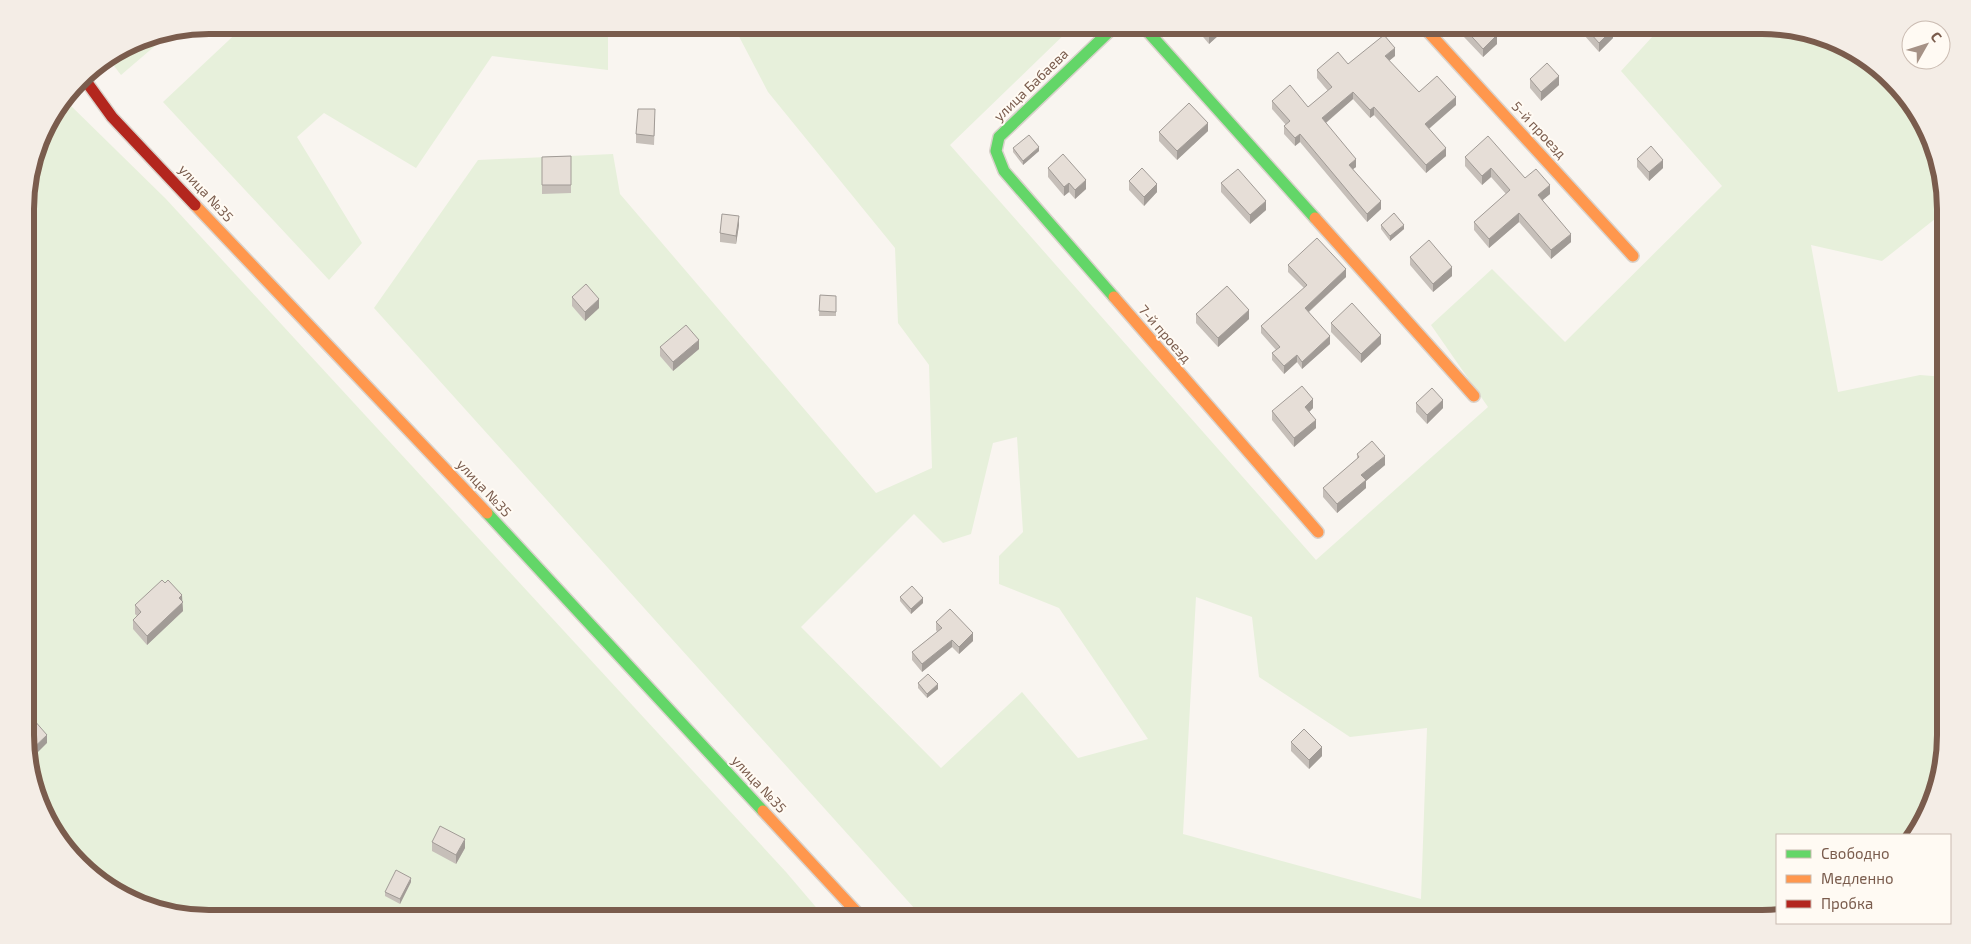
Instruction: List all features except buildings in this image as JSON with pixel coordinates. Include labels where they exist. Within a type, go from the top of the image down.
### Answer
[{"type":"street","name":"улица Бабаева","points":[[996,151],[999,138],[1107,34]]},
{"type":"street","points":[[1150,34],[1474,396]]},
{"type":"street","name":"5-й проезд","points":[[1430,34],[1633,256]]},
{"type":"street","name":"улица №35","points":[[87,83],[112,117],[574,605],[855,910]]},
{"type":"street","name":"7-й проезд","points":[[996,151],[1004,171],[1318,532]]},
{"type":"green space","points":[[235,34],[608,34],[608,70],[492,56],[416,168],[324,113],[297,137],[362,243],[329,280],[163,102]]},
{"type":"green space","points":[[738,34],[1065,34],[950,145],[1316,560],[1488,407],[1431,325],[1492,269],[1565,342],[1722,186],[1621,71],[1655,34],[1785,35],[1818,43],[1850,57],[1878,77],[1894,93],[1914,121],[1928,153],[1936,186],[1937,217],[1882,261],[1811,245],[1838,392],[1920,375],[1937,376],[1937,746],[1934,769],[1928,791],[1914,823],[1907,834],[1776,834],[1776,910],[916,910],[374,308],[478,160],[613,154],[620,194],[876,493],[932,468],[929,365],[898,323],[895,248],[768,92]],"holes":[[[1017,437],[1023,532],[999,556],[999,584],[1059,608],[1148,739],[1078,758],[1022,692],[941,768],[801,627],[914,514],[943,543],[971,534],[993,443]],[[1196,597],[1252,617],[1259,677],[1350,737],[1427,728],[1421,899],[1183,834]]]},
{"type":"green space","points":[[161,41],[121,75],[112,63],[142,47]]},
{"type":"green space","points":[[69,104],[166,199],[786,872],[818,910],[198,910],[175,907],[153,901],[121,887],[93,867],[77,851],[57,823],[47,802],[37,769],[34,746],[34,198],[37,175],[47,142],[57,121]]},
{"type":"traffic: fast","points":[[1107,34],[999,137],[996,151],[1004,171],[1114,297]]},
{"type":"traffic: fast","points":[[1150,34],[1315,218]]},
{"type":"traffic: fast","points":[[487,513],[763,811]]},
{"type":"traffic: slow","points":[[1430,34],[1633,256]]},
{"type":"traffic: slow","points":[[195,205],[487,513]]},
{"type":"traffic: slow","points":[[1315,218],[1474,396]]},
{"type":"traffic: slow","points":[[1114,297],[1318,532]]},
{"type":"traffic: slow","points":[[763,811],[855,910]]},
{"type":"traffic: jam","points":[[87,83],[112,117],[195,205]]}]
